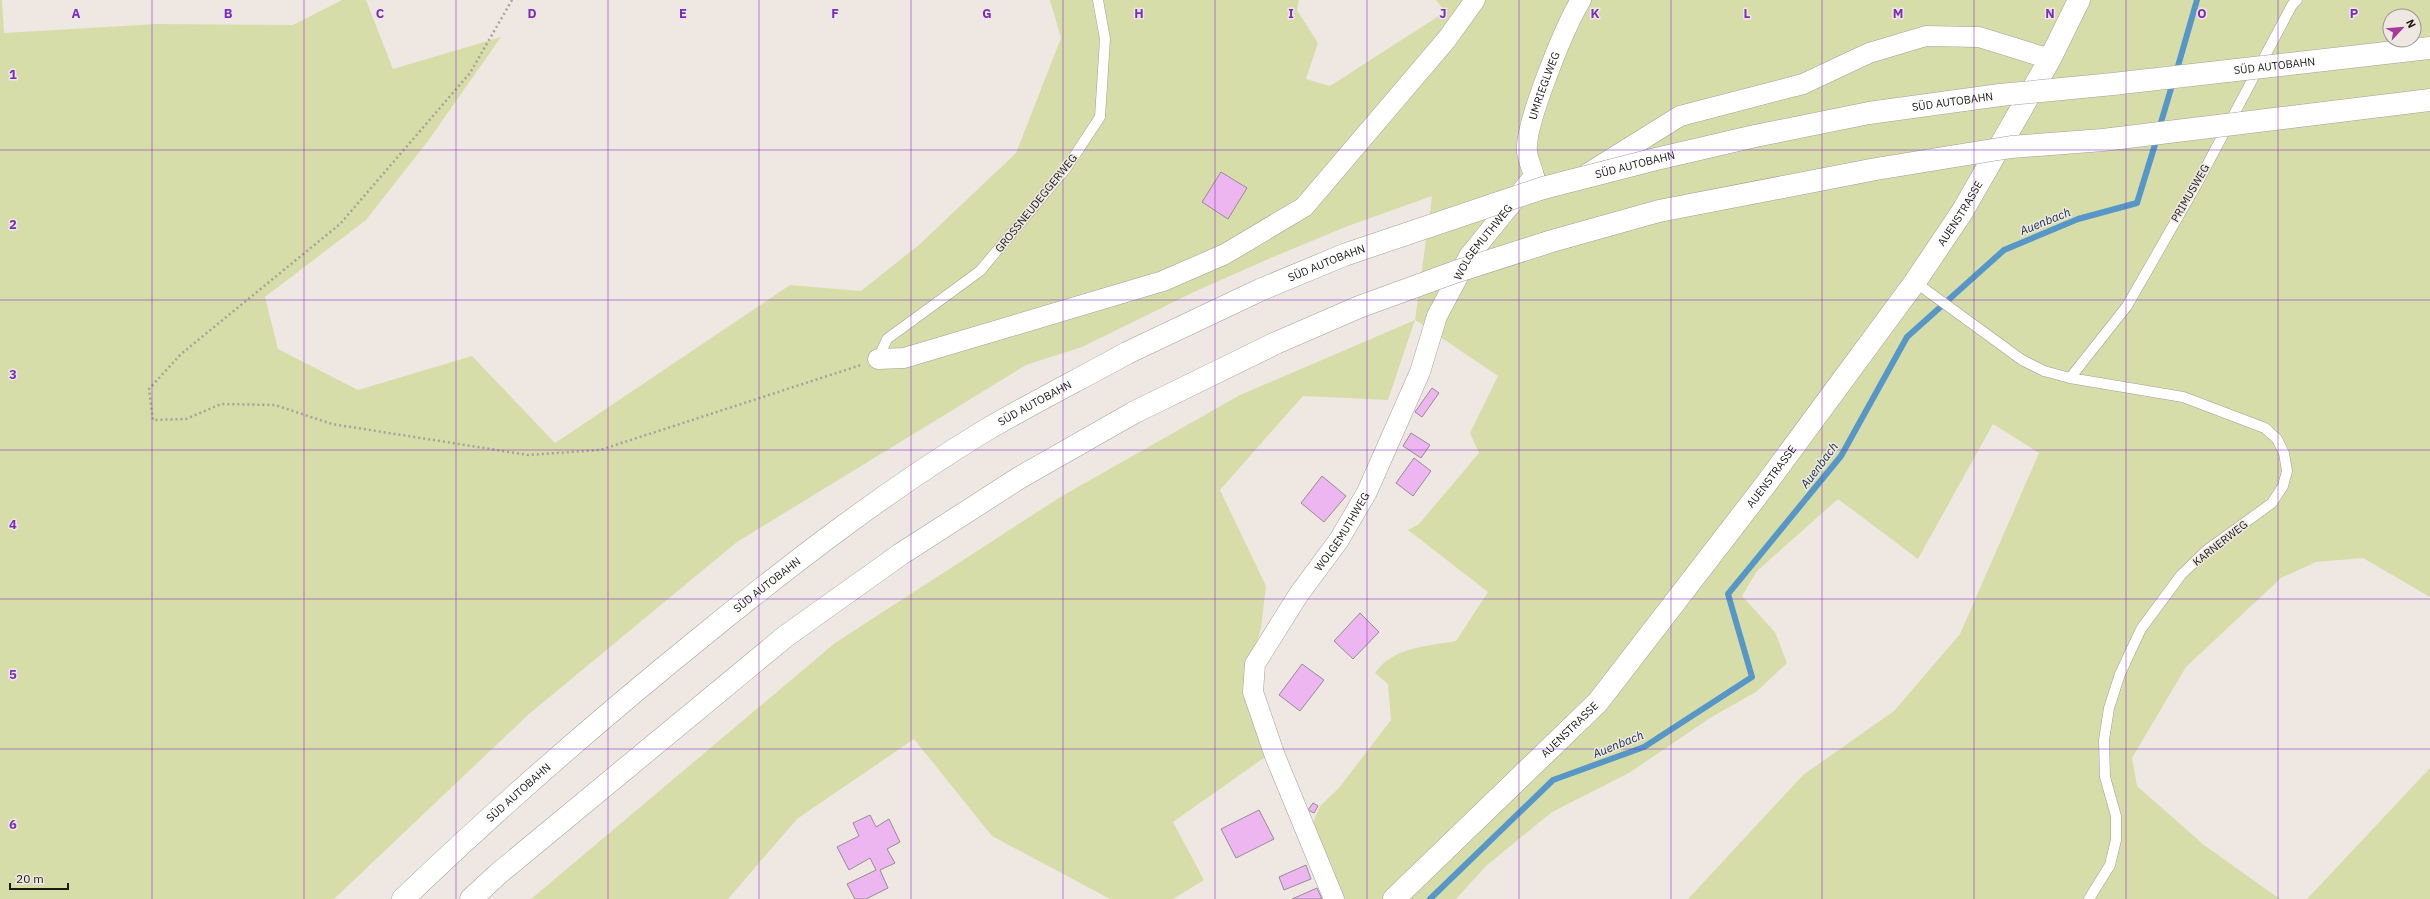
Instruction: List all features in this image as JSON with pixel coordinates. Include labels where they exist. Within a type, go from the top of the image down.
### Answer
[{"type":"main road","name":"AUENSTRASSE","points":[[1394,899],[1598,702],[1766,484],[1916,282],[1962,212],[2050,59],[2079,0]]},
{"type":"main road","name":"SÜD AUTOBAHN","points":[[402,899],[466,839],[623,700],[786,568],[885,497],[986,430],[1127,353],[1260,290],[1344,255],[1543,188],[1674,154],[1755,136],[1869,113],[2000,95],[2121,83],[2430,48]]},
{"type":"main road","points":[[471,899],[498,874],[786,636],[901,554],[1012,482],[1135,412],[1276,343],[1359,307],[1478,264],[1552,241],[1659,211],[1876,169],[2011,148],[2103,140],[2430,100]]},
{"type":"street","points":[[878,359],[904,358],[1162,281],[1225,254],[1304,207],[1447,39],[1475,0]]},
{"type":"street","name":"UMRIEGLWEG","points":[[1534,176],[1527,152],[1529,127],[1575,10],[1582,0]]},
{"type":"street","points":[[1534,176],[1563,180],[1589,173],[1680,116],[1803,84],[1869,53],[1926,36],[1980,37],[2050,59]]},
{"type":"street","name":"WOLGEMUTHWEG","points":[[1334,899],[1275,756],[1253,692],[1255,664],[1299,594],[1339,540],[1367,492],[1420,372],[1437,316],[1469,256],[1534,176]]},
{"type":"lane","name":"GROSSNEUDEGGERWEG","points":[[878,359],[887,339],[980,271],[1067,168],[1100,117],[1105,39],[1098,0]]},
{"type":"lane","name":"PRIMUSWEG","points":[[2070,378],[2127,306],[2198,182],[2292,5],[2297,0]]},
{"type":"lane","name":"KARNERWEG","points":[[1916,282],[2022,360],[2044,370],[2070,378],[2183,397],[2265,428],[2277,439],[2284,453],[2287,471],[2283,486],[2272,503],[2207,550],[2181,575],[2141,629],[2123,668],[2109,708],[2104,740],[2105,777],[2116,816],[2116,840],[2110,866],[2089,899]]},
{"type":"path","points":[[512,0],[470,73],[340,224],[181,354],[149,389],[153,420],[186,419],[221,404],[275,405],[332,424],[528,455],[600,450],[878,359]]},
{"type":"green space","points":[[0,0],[2,0],[4,33],[157,24],[293,25],[342,0],[366,0],[393,69],[501,37],[428,141],[366,220],[265,297],[278,349],[358,390],[472,356],[555,443],[790,285],[861,291],[920,244],[1016,153],[1061,38],[1050,0],[1299,0],[1297,10],[1318,43],[1306,79],[1330,86],[1445,12],[1436,0],[2430,0],[2430,597],[2363,558],[2316,562],[2281,578],[2186,667],[2132,758],[2137,786],[2204,845],[2280,899],[1688,899],[1803,775],[1894,711],[1960,634],[2039,453],[1993,424],[1918,559],[1838,499],[1757,571],[1742,596],[1775,632],[1787,663],[1756,692],[1710,718],[1629,773],[1552,812],[1486,866],[1456,899],[1342,899],[1312,825],[1320,806],[1339,788],[1391,720],[1388,684],[1375,673],[1382,664],[1391,658],[1411,649],[1456,641],[1488,592],[1408,530],[1419,524],[1479,453],[1470,433],[1498,376],[1415,320],[1432,196],[1348,226],[1273,257],[1196,291],[1082,347],[1026,365],[737,542],[529,714],[334,899],[0,899]]},
{"type":"green space","points":[[1415,320],[1388,400],[1303,396],[1220,490],[1266,586],[1261,628],[1247,678],[1278,748],[1173,822],[1204,880],[1173,899],[1110,899],[992,836],[914,739],[797,819],[728,899],[531,899],[835,643],[1062,496],[1240,395]]},
{"type":"green space","points":[[2430,768],[2430,899],[2307,899]]},
{"type":"building","points":[[1221,172],[1247,188],[1228,219],[1202,202]]},
{"type":"building","points":[[1432,388],[1439,393],[1422,417],[1415,412]]},
{"type":"building","points":[[1411,433],[1430,445],[1421,458],[1403,446]]},
{"type":"building","points":[[1414,458],[1431,471],[1413,496],[1396,483]]},
{"type":"building","points":[[1322,476],[1346,496],[1324,522],[1301,503]]},
{"type":"building","points":[[1360,613],[1379,632],[1353,659],[1334,641]]},
{"type":"building","points":[[1302,664],[1324,680],[1300,711],[1279,695]]},
{"type":"building","points":[[1313,803],[1318,806],[1314,813],[1308,810]]},
{"type":"building","points":[[1259,810],[1274,839],[1236,858],[1221,829]]},
{"type":"building","points":[[870,815],[876,827],[889,819],[900,842],[887,849],[895,863],[880,870],[888,888],[866,899],[855,899],[847,884],[876,870],[870,858],[849,870],[837,847],[859,836],[853,823]]},
{"type":"building","points":[[1306,865],[1311,879],[1284,890],[1279,877]]},
{"type":"building","points":[[1317,888],[1322,899],[1292,899]]},
{"type":"waterway","name":"Auenbach","points":[[2176,73],[2197,0]]},
{"type":"waterway","name":"Auenbach","points":[[2159,129],[2173,82]]},
{"type":"waterway","name":"Auenbach","points":[[1430,899],[1553,780],[1644,747],[1752,677],[1728,594],[1841,456],[1907,337],[2004,250],[2078,219],[2137,203],[2157,138]]}]
